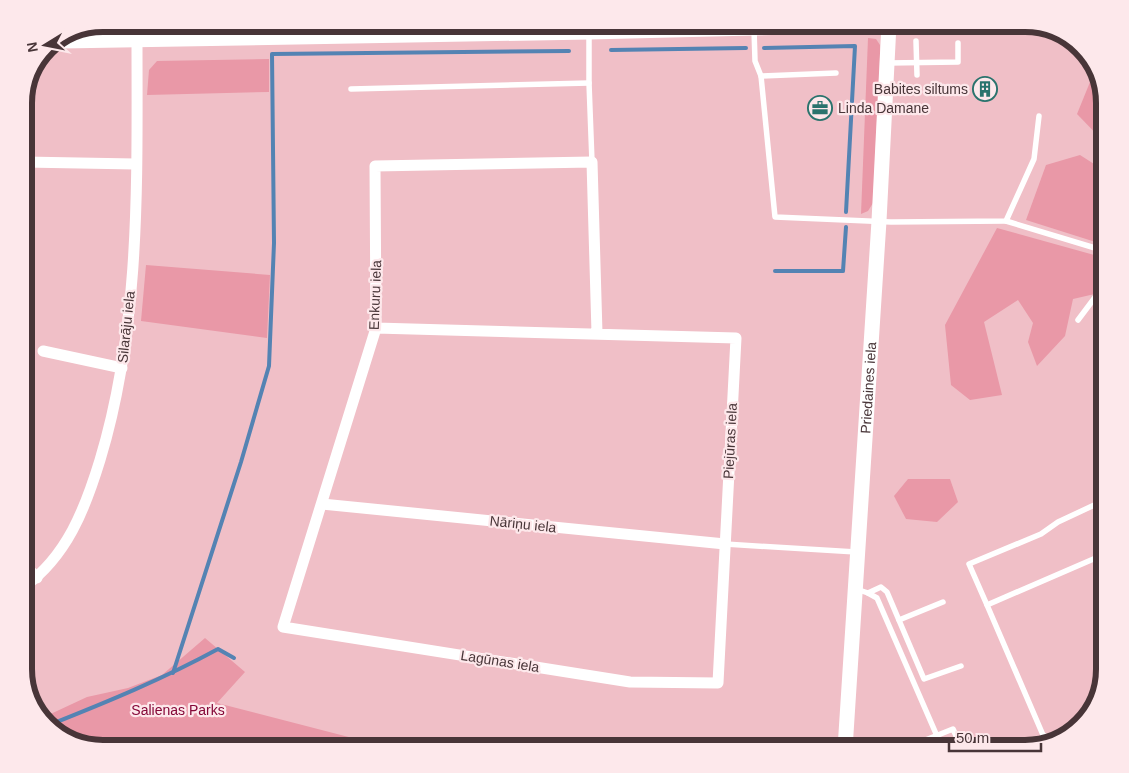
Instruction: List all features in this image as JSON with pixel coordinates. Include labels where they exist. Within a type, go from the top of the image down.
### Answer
[{"type":"main road","points":[[70,41],[137,40],[193,32]]},
{"type":"main road","name":"Priedaines iela","points":[[846,740],[862,591],[858,552],[889,32]]},
{"type":"street","name":"Silarāju iela","points":[[33,581],[57,556],[82,512],[104,448],[122,368],[132,274],[137,40]]},
{"type":"street","points":[[33,162],[135,164]]},
{"type":"street","points":[[592,162],[597,334]]},
{"type":"street","name":"Enkuru iela","points":[[283,626],[376,328],[375,166],[592,162]]},
{"type":"street","name":"Piejūras iela","points":[[376,328],[736,338],[718,683]]},
{"type":"street","points":[[43,351],[122,368]]},
{"type":"street","name":"Nāriņu iela","points":[[322,504],[725,544]]},
{"type":"street","points":[[33,574],[37,578]]},
{"type":"street","name":"Lagūnas iela","points":[[283,626],[630,682],[718,683]]},
{"type":"lane","points":[[590,32],[589,83],[592,162]]},
{"type":"lane","points":[[754,32],[755,61],[761,76],[775,217],[879,222],[1006,221],[1096,248]]},
{"type":"lane","points":[[916,41],[916,75]]},
{"type":"lane","points":[[888,63],[958,62],[958,43]]},
{"type":"lane","points":[[761,76],[836,73]]},
{"type":"lane","points":[[351,89],[589,83]]},
{"type":"lane","points":[[1006,221],[1034,159],[1040,116]]},
{"type":"lane","points":[[1078,320],[1096,296]]},
{"type":"lane","points":[[1047,737],[1042,735],[969,564],[1041,534],[1058,522],[1096,504]]},
{"type":"lane","points":[[725,544],[858,552]]},
{"type":"lane","points":[[987,605],[1096,558]]},
{"type":"lane","points":[[862,591],[881,587],[887,592],[924,679],[961,666]]},
{"type":"lane","points":[[862,591],[877,598],[937,736]]},
{"type":"lane","points":[[899,620],[943,602]]},
{"type":"lane","points":[[927,740],[953,729],[958,740]]},
{"type":"green space","points":[[868,38],[876,39],[880,45],[880,57],[873,203],[868,211],[861,214]]},
{"type":"green space","points":[[269,59],[269,92],[147,95],[149,70],[157,61]]},
{"type":"green space","points":[[1092,79],[1096,94],[1096,134],[1077,114]]},
{"type":"green space","points":[[1080,155],[1096,165],[1096,242],[1026,220],[1046,165]]},
{"type":"green space","points":[[997,228],[1096,256],[1096,294],[1073,299],[1065,336],[1037,366],[1028,342],[1033,323],[1018,300],[984,322],[1002,395],[970,400],[951,385],[945,325]]},
{"type":"green space","points":[[146,265],[270,275],[267,338],[141,321]]},
{"type":"green space","points":[[908,479],[950,479],[958,502],[937,522],[906,519],[894,496]]},
{"type":"green space","name":"Salienas Parks","points":[[205,638],[245,672],[217,703],[360,740],[94,740],[64,729],[49,715],[87,697],[128,688],[162,675]]},
{"type":"waterway","points":[[764,48],[855,46],[846,212]]},
{"type":"waterway","points":[[611,50],[746,48]]},
{"type":"waterway","points":[[173,673],[241,462],[269,366],[274,243],[272,54],[569,51]]},
{"type":"waterway","points":[[775,271],[843,271],[846,227]]},
{"type":"waterway","points":[[56,722],[135,690],[218,649],[234,658]]},
{"type":"place","name":"Babites siltums","points":[[985,89]]},
{"type":"place","name":"Linda Damane","points":[[820,108]]}]
